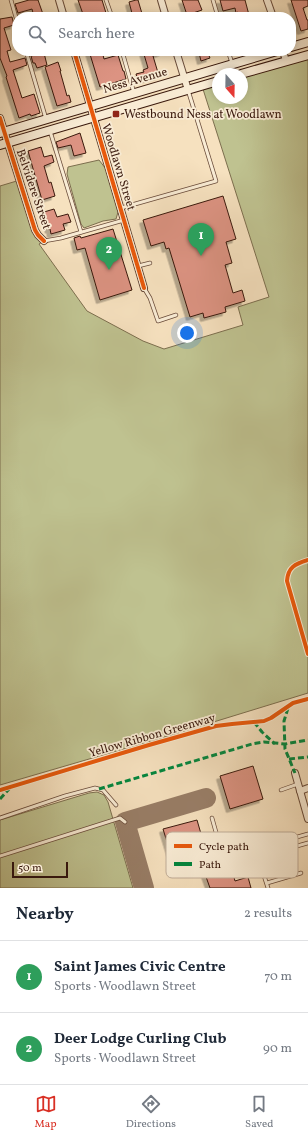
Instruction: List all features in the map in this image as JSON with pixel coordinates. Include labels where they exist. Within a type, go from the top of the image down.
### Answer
[{"type":"main road","points":[[296,46],[308,42]]},
{"type":"main road","points":[[248,72],[308,54]]},
{"type":"main road","name":"Ness Avenue","points":[[2,133],[260,56]]},
{"type":"main road","name":"Ness Avenue","points":[[4,144],[212,83]]},
{"type":"street","points":[[59,0],[63,12]]},
{"type":"street","points":[[161,0],[165,12]]},
{"type":"street","points":[[268,0],[271,12]]},
{"type":"street","name":"Woodlawn Street","points":[[75,56],[144,288]]},
{"type":"street","points":[[177,56],[188,90]]},
{"type":"street","points":[[284,56],[286,61]]},
{"type":"street","name":"Belvidere Street","points":[[0,118],[4,144],[20,180],[35,230],[44,241]]},
{"type":"street","points":[[294,773],[308,818]]},
{"type":"street","points":[[299,787],[308,788]]},
{"type":"lane","points":[[11,0],[14,12]]},
{"type":"lane","points":[[106,0],[110,12]]},
{"type":"lane","points":[[213,0],[217,12]]},
{"type":"lane","points":[[27,56],[46,119]]},
{"type":"lane","points":[[123,56],[134,93]]},
{"type":"lane","points":[[230,56],[232,64]]},
{"type":"lane","points":[[121,208],[216,181],[188,90]]},
{"type":"lane","points":[[50,131],[81,232]]},
{"type":"lane","points":[[44,241],[61,238],[124,220]]},
{"type":"lane","points":[[138,266],[150,263]]},
{"type":"lane","points":[[144,288],[150,298],[158,321],[176,315]]},
{"type":"lane","points":[[281,790],[299,787]]},
{"type":"lane","points":[[0,818],[65,796],[95,788],[103,790],[116,805]]},
{"type":"lane","points":[[0,856],[120,818],[125,822]]},
{"type":"lane","points":[[212,818],[216,832]]},
{"type":"lane","points":[[298,837],[308,834]]},
{"type":"lane","points":[[298,846],[308,843]]},
{"type":"lane","points":[[265,878],[268,888]]},
{"type":"lane","points":[[267,883],[284,878]]},
{"type":"green space","points":[[308,55],[308,693],[0,785],[0,186],[20,180],[35,230],[44,241],[39,244],[87,311],[143,341],[164,349],[243,325],[238,307],[269,297],[202,86],[212,83],[212,104],[248,104],[248,72]]},
{"type":"green space","points":[[99,160],[106,169],[118,212],[116,219],[103,221],[84,228],[81,224],[67,174],[68,167]]},
{"type":"green space","points":[[97,792],[104,795],[108,802],[133,888],[0,888],[0,820],[89,793]]},
{"type":"building","points":[[29,0],[38,0],[42,12],[33,12],[32,9],[18,12],[15,4]]},
{"type":"building","points":[[78,0],[102,0],[106,12],[82,12]]},
{"type":"building","points":[[138,0],[142,12],[132,12],[129,2]]},
{"type":"building","points":[[182,0],[198,0],[202,10],[196,12],[186,12]]},
{"type":"building","points":[[220,0],[245,0],[248,12],[236,12],[235,8],[223,11]]},
{"type":"building","points":[[291,0],[308,0],[308,6],[303,8],[308,20],[308,29],[301,31]]},
{"type":"building","points":[[12,17],[12,26],[4,28],[11,50],[7,51],[10,62],[25,58],[27,65],[13,70],[22,98],[34,94],[40,113],[31,116],[30,114],[19,118],[6,77],[7,76],[0,58],[0,19]]},
{"type":"building","points":[[31,56],[45,56],[47,65],[37,68],[35,63],[33,63]]},
{"type":"building","points":[[91,56],[103,56],[104,59],[118,56],[126,79],[100,87]]},
{"type":"building","points":[[144,56],[153,56],[159,76],[138,81],[136,74],[144,72],[143,70],[148,68]]},
{"type":"building","points":[[200,56],[209,56],[210,58],[201,61]]},
{"type":"building","points":[[58,62],[67,96],[69,95],[71,102],[57,106],[45,67]]},
{"type":"building","points":[[80,133],[86,153],[74,156],[71,145],[58,148],[56,142]]},
{"type":"building","points":[[41,147],[44,157],[52,155],[54,162],[44,166],[55,196],[42,200],[28,151]]},
{"type":"building","points":[[223,196],[236,239],[226,242],[232,263],[225,265],[233,293],[242,290],[245,301],[225,307],[226,312],[204,318],[203,313],[190,317],[169,248],[166,249],[164,242],[151,246],[143,220]]},
{"type":"building","points":[[54,209],[57,217],[68,214],[71,222],[63,224],[65,230],[51,234],[44,212]]},
{"type":"building","points":[[113,229],[132,290],[100,300],[85,248],[77,250],[74,238],[80,236],[81,238]]},
{"type":"building","points":[[253,766],[263,799],[230,809],[220,776]]},
{"type":"building","points":[[197,820],[200,832],[166,832],[166,839],[163,829]]},
{"type":"building","points":[[206,878],[234,878],[235,881],[248,878],[251,888],[210,888]]},
{"type":"taxiway","points":[[144,888],[125,822],[206,798]]},
{"type":"marked path","points":[[288,708],[284,721],[285,749],[295,773]]},
{"type":"marked path","points":[[254,722],[275,744]]},
{"type":"marked path","points":[[99,789],[252,744],[264,742],[285,744],[308,740]]},
{"type":"marked path","points":[[289,759],[308,757]]},
{"type":"marked path","points":[[0,799],[10,788]]},
{"type":"cycle path","points":[[75,56],[144,288]]},
{"type":"cycle path","points":[[0,118],[35,230],[44,241]]},
{"type":"cycle path","points":[[308,560],[293,567],[289,572],[287,581],[308,654]]},
{"type":"cycle path","name":"Yellow Ribbon Greenway","points":[[0,790],[216,726],[264,721],[293,703],[308,699]]},
{"type":"place","name":"Westbound Ness at Woodlawn","points":[[116,114]]},
{"type":"place","name":"Saint James Civic Centre","points":[[201,256]]},
{"type":"place","name":"Deer Lodge Curling Club","points":[[109,270]]}]
